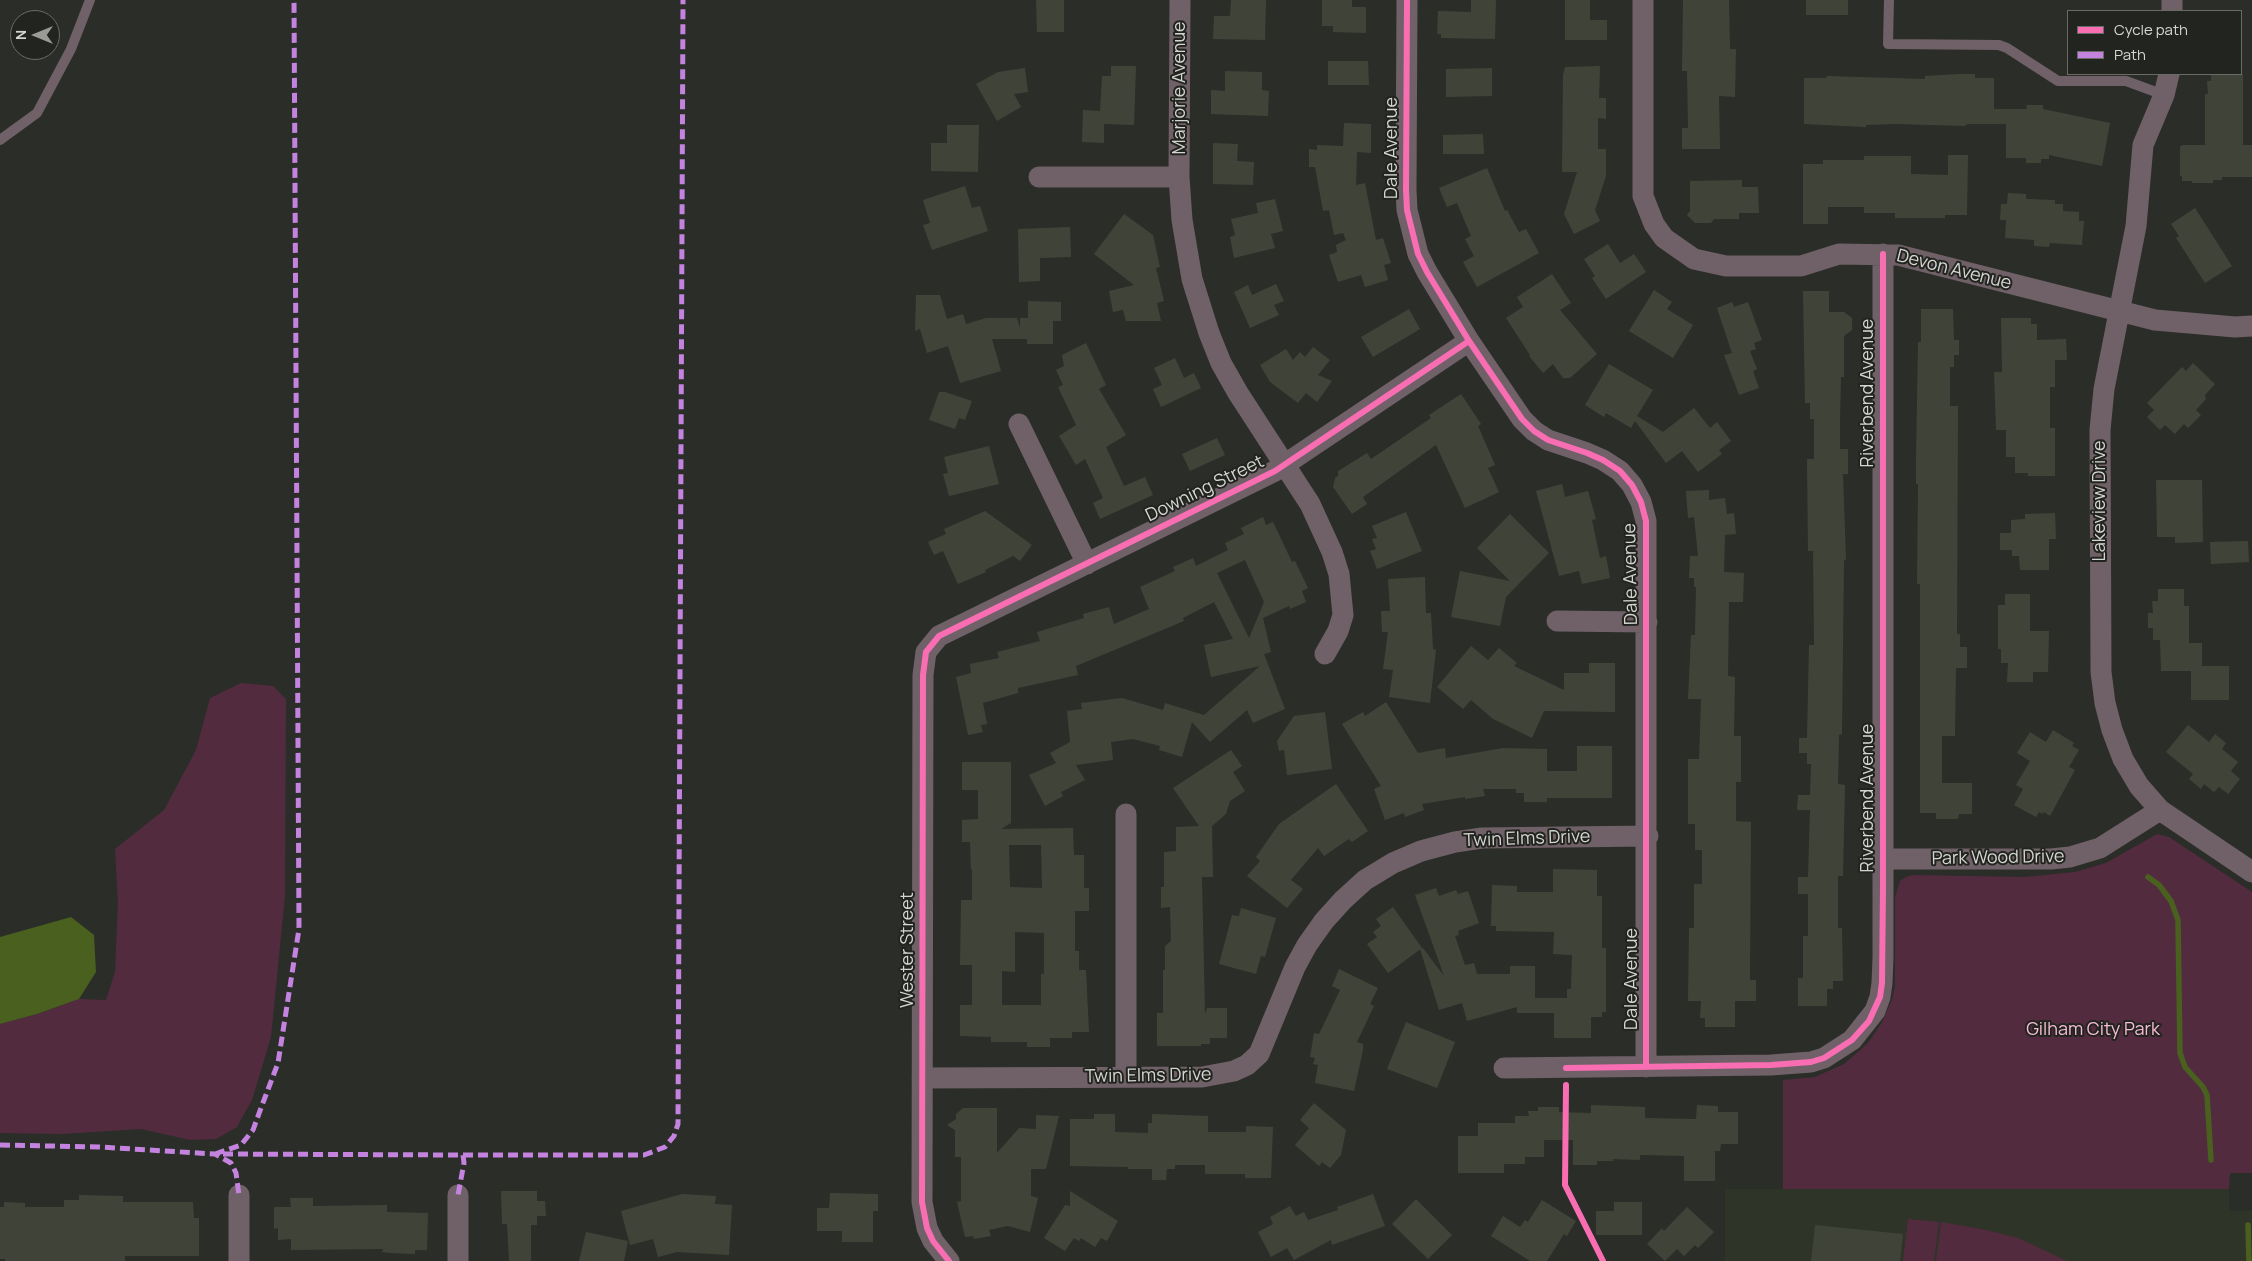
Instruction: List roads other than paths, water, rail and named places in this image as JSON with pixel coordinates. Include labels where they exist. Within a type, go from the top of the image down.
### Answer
[{"type":"street","name":"Marjorie Avenue","points":[[1180,0],[1180,176],[1186,249],[1192,279],[1208,333],[1238,393],[1286,464],[1324,533],[1339,574],[1343,615],[1338,631],[1326,654]]},
{"type":"street","name":"Dale Avenue","points":[[1406,0],[1407,210],[1418,254],[1469,341],[1522,419],[1534,431],[1548,440],[1603,460],[1620,472],[1632,485],[1642,502],[1646,521],[1647,622],[1646,1067]]},
{"type":"street","name":"Devon Avenue","points":[[1643,0],[1643,196],[1654,224],[1664,238],[1694,259],[1726,266],[1800,266],[1839,254],[1910,256],[2118,312],[2155,320],[2196,325],[2252,326]]},
{"type":"street","name":"Lakeview Drive","points":[[2169,75],[2164,95],[2143,146],[2136,226],[2104,389],[2100,430],[2101,672],[2107,712],[2123,760],[2139,786],[2160,810],[2252,872]]},
{"type":"street","name":"Marjorie Avenue","points":[[1039,177],[1180,176]]},
{"type":"street","name":"Riverbend Avenue","points":[[1504,1068],[1796,1064],[1824,1058],[1852,1040],[1869,1021],[1880,997],[1882,983],[1883,254]]},
{"type":"street","name":"Downing Street","points":[[939,636],[1286,464],[1469,341]]},
{"type":"street","points":[[1019,424],[1087,564]]},
{"type":"street","points":[[1557,621],[1647,622]]},
{"type":"street","name":"Wester Street","points":[[939,636],[926,652],[923,675],[923,1214],[933,1241],[949,1261]]},
{"type":"street","name":"Park Wood Drive","points":[[1883,859],[2051,859],[2070,857],[2100,848],[2160,810]]},
{"type":"street","points":[[1126,814],[1126,1077]]},
{"type":"street","name":"Twin Elms Drive","points":[[922,1078],[1219,1075],[1234,1071],[1247,1065],[1259,1054],[1266,1042],[1296,967],[1307,945],[1324,921],[1365,880],[1393,863],[1421,851],[1446,844],[1482,838],[1648,836]]},
{"type":"street","points":[[239,1195],[239,1261]]},
{"type":"street","points":[[458,1195],[458,1261]]},
{"type":"lane","points":[[0,140],[37,113],[70,50],[90,0]]},
{"type":"lane","points":[[1888,0],[1888,44],[1999,45],[2007,48],[2058,81],[2126,81],[2164,95]]},
{"type":"waterway","points":[[2148,877],[2159,885],[2171,901],[2178,920],[2180,1053],[2185,1067],[2203,1087],[2207,1095],[2211,1160]]},
{"type":"waterway","points":[[2248,1225],[2249,1261]]},
{"type":"park label","name":"Gilham City Park","points":[[2093,1030]]}]
